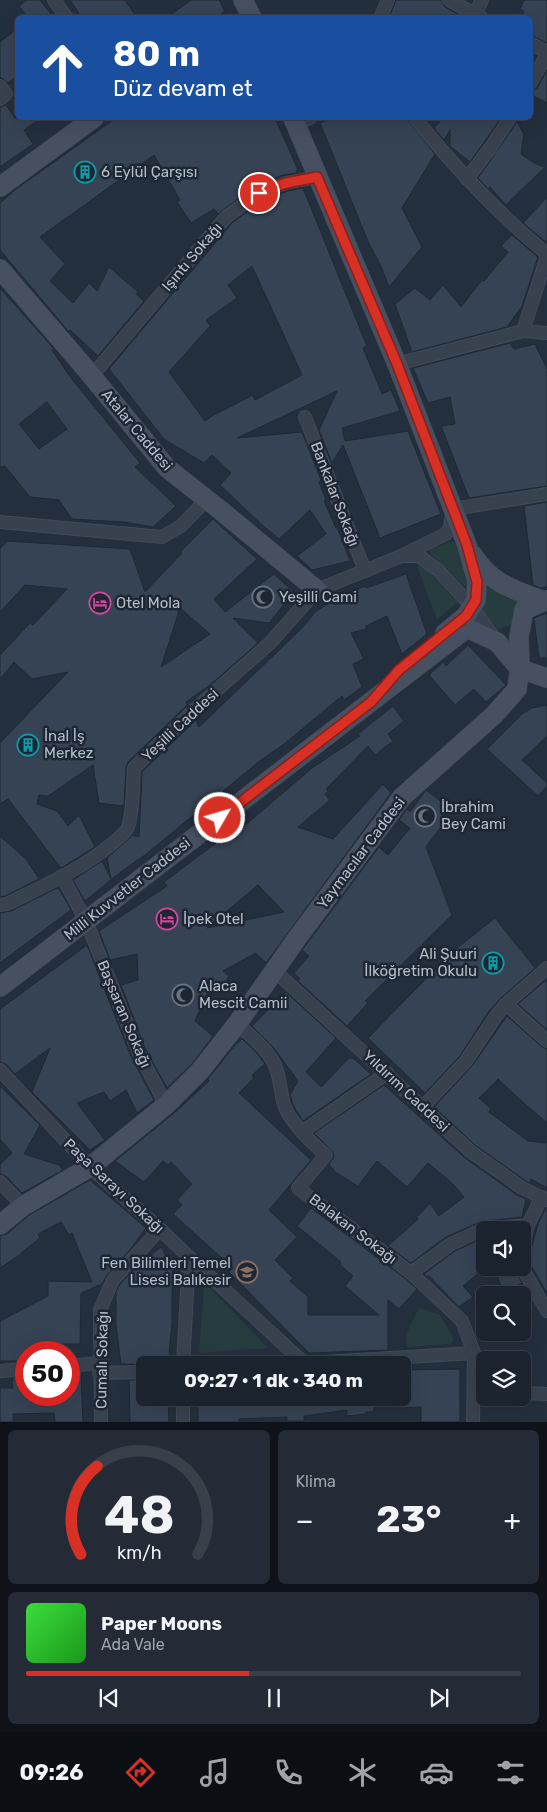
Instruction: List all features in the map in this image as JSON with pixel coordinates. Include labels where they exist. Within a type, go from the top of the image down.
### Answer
[{"type":"main road","points":[[0,186],[91,120]]},
{"type":"main road","points":[[299,120],[317,177],[397,364],[467,545],[477,582],[476,600],[466,616],[399,670],[371,702]]},
{"type":"main road","name":"Atalar Caddesi","points":[[0,269],[92,376],[166,468],[207,499],[317,590]]},
{"type":"main road","points":[[467,545],[478,563],[488,574],[505,586],[520,593],[546,600]]},
{"type":"main road","name":"Yaymacılar Caddesi","points":[[0,1225],[23,1206],[90,1167],[166,1105],[200,1071],[237,1024],[295,941],[402,797],[504,704],[517,689],[520,669],[519,637],[524,610],[546,600]]},
{"type":"main road","name":"Milli Kuvvetler Caddesi","points":[[0,987],[463,631],[469,629],[497,642]]},
{"type":"main road","points":[[497,642],[520,669],[547,678]]},
{"type":"street","points":[[54,0],[65,15]]},
{"type":"street","points":[[381,15],[388,0]]},
{"type":"street","points":[[449,0],[476,15]]},
{"type":"street","points":[[478,15],[482,0]]},
{"type":"street","points":[[533,45],[547,53],[533,79]]},
{"type":"street","points":[[0,86],[6,94],[0,99]]},
{"type":"street","points":[[417,120],[467,179],[511,224],[547,255],[523,331]]},
{"type":"street","points":[[467,179],[492,147],[509,120]]},
{"type":"street","name":"Işıntı Sokağı","points":[[92,376],[226,217],[259,193],[286,183],[317,177]]},
{"type":"street","points":[[397,364],[523,331],[547,333]]},
{"type":"street","name":"Bankalar Sokağı","points":[[305,417],[365,571]]},
{"type":"street","points":[[453,510],[547,494]]},
{"type":"street","points":[[0,522],[162,537],[181,526],[207,499]]},
{"type":"street","name":"Yeşilli Caddesi","points":[[0,905],[7,904],[62,876],[98,855],[127,829],[132,804],[134,768],[194,710],[270,643],[317,590],[399,557],[446,534],[450,527],[453,510]]},
{"type":"street","points":[[399,557],[419,556],[438,570],[472,607],[497,642]]},
{"type":"street","name":"Başsaran Sokağı","points":[[62,876],[86,921],[138,1051],[166,1105]]},
{"type":"street","points":[[423,1107],[466,1061],[506,1004],[547,968]]},
{"type":"street","name":"Yıldırım Caddesi","points":[[275,971],[470,1151],[522,1188],[544,1199]]},
{"type":"street","points":[[506,1004],[547,1041]]},
{"type":"street","name":"Balakan Sokağı","points":[[237,1024],[256,1041],[274,1063],[282,1086],[283,1102],[288,1114],[302,1132],[326,1155],[298,1188],[411,1273],[462,1322],[474,1353],[476,1368]]},
{"type":"street","name":"Paşa Sarayı Sokağı","points":[[0,1070],[90,1167],[160,1229],[296,1356]]},
{"type":"street","points":[[302,1132],[387,1073]]},
{"type":"street","points":[[0,1182],[23,1206]]},
{"type":"street","points":[[530,1221],[544,1199]]},
{"type":"street","name":"Cumalı Sokağı","points":[[101,1422],[99,1368],[100,1310],[113,1280],[160,1229]]},
{"type":"street","points":[[411,1273],[451,1244],[476,1232]]},
{"type":"street","points":[[184,1356],[190,1257]]},
{"type":"street","points":[[527,1276],[547,1311]]},
{"type":"street","points":[[411,1357],[474,1353]]},
{"type":"street","points":[[80,1367],[136,1371]]},
{"type":"street","points":[[0,1371],[15,1370]]},
{"type":"street","points":[[531,1393],[547,1394]]},
{"type":"street","points":[[183,1406],[183,1422]]},
{"type":"street","name":"Balakan Sokağı","points":[[473,1422],[476,1406]]},
{"type":"green space","points":[[454,541],[467,569],[468,589],[430,553],[431,549]]},
{"type":"green space","points":[[419,565],[429,572],[457,602],[437,620],[417,566]]},
{"type":"green space","points":[[485,581],[506,598],[520,602],[511,625],[498,629],[481,609]]},
{"type":"green space","points":[[205,1285],[207,1285],[268,1348],[199,1353]]},
{"type":"green space","points":[[419,1308],[440,1315],[454,1339],[451,1344],[407,1347],[406,1335]]},
{"type":"building","points":[[27,0],[40,0],[52,15],[26,15],[19,6]]},
{"type":"building","points":[[70,0],[125,0],[135,15],[80,15]]},
{"type":"building","points":[[191,0],[219,0],[225,11],[219,15],[170,15]]},
{"type":"building","points":[[396,0],[441,0],[445,7],[459,15],[390,15]]},
{"type":"building","points":[[524,0],[547,0],[547,43],[533,36],[533,15],[522,15],[524,11],[520,9]]},
{"type":"building","points":[[15,30],[15,78],[8,83],[0,77],[0,42]]},
{"type":"building","points":[[547,70],[547,103],[533,96],[533,90],[537,88]]},
{"type":"building","points":[[6,105],[15,120],[38,120],[24,130],[33,144],[0,167],[0,107]]},
{"type":"building","points":[[113,120],[276,120],[298,170],[296,171],[297,173],[283,175],[256,185],[218,214],[214,209],[191,223],[177,202],[180,200],[154,155],[40,237],[65,264],[50,281],[73,303],[89,283],[97,291],[109,267],[138,292],[136,294],[144,301],[98,356],[70,330],[69,332],[0,250],[0,203],[16,189]]},
{"type":"building","points":[[328,120],[408,120],[435,154],[402,208],[422,247],[389,287],[381,266],[369,244],[320,123]]},
{"type":"building","points":[[441,120],[500,120],[470,162],[450,146],[450,130],[444,140],[434,128]]},
{"type":"building","points":[[517,122],[524,134],[521,154],[536,164],[545,167],[506,205],[490,187],[488,189],[478,178]]},
{"type":"building","points":[[303,188],[367,346],[363,348],[382,394],[391,390],[400,411],[342,428],[345,441],[408,431],[441,514],[380,538],[343,445],[332,463],[319,430],[337,391],[237,438],[302,432],[321,480],[319,482],[326,500],[324,501],[337,527],[350,561],[312,570],[297,556],[326,534],[310,510],[279,539],[220,485],[231,473],[212,455],[204,463],[164,439],[109,369],[232,223],[263,200]],"holes":[[[252,266],[302,375],[255,400],[253,395],[205,421],[169,372],[210,326],[206,320],[237,298],[228,285]]]},
{"type":"building","points":[[547,197],[547,243],[523,223]]},
{"type":"building","points":[[512,235],[538,257],[522,306],[507,327],[412,352],[395,304],[415,288],[430,300],[443,285],[461,307],[482,280],[484,281],[508,252],[501,246]]},
{"type":"building","points":[[0,288],[54,349],[52,350],[71,378],[140,463],[135,467],[176,506],[153,527],[124,522],[72,519],[59,500],[30,497],[5,466],[0,467]],"holes":[[[47,402],[67,429],[39,449],[19,424]]]},
{"type":"building","points":[[510,343],[514,349],[535,344],[547,369],[547,486],[469,498],[441,426],[455,424],[450,397],[428,403],[413,368]]},
{"type":"building","points":[[547,502],[547,587],[540,588],[533,585],[524,506]]},
{"type":"building","points":[[213,519],[257,559],[214,599],[225,612],[274,574],[294,592],[269,623],[233,618],[258,643],[210,685],[186,702],[187,705],[128,762],[124,806],[99,803],[93,765],[48,796],[39,795],[37,804],[57,811],[68,826],[79,815],[95,847],[61,868],[8,799],[0,804],[0,743],[68,672],[32,679],[14,662],[0,679],[0,655],[30,623],[33,625],[67,589],[25,585],[0,612],[0,549],[7,541],[130,549],[145,592],[182,553],[180,552]],"holes":[[[180,608],[210,634],[161,667]]]},
{"type":"building","points":[[406,574],[427,634],[402,654],[387,616],[366,626],[366,629],[351,633],[364,659],[353,664],[362,687],[344,700],[342,696],[85,901],[73,880],[102,861],[111,879],[107,858],[133,835],[139,837],[142,772],[196,720],[199,727],[302,628],[316,611],[343,595],[365,586],[366,588]]},
{"type":"building","points":[[547,613],[547,658],[539,658],[534,618]]},
{"type":"building","points":[[468,645],[506,685],[486,702],[474,689],[455,705],[429,675],[443,662],[446,666]]},
{"type":"building","points":[[547,705],[547,736],[522,760],[547,783],[547,786],[538,796],[487,749],[522,714],[532,708]]},
{"type":"building","points":[[393,706],[404,721],[388,734],[393,741],[375,755],[368,746],[326,789],[328,791],[325,794],[330,800],[298,827],[333,839],[383,784],[391,793],[266,963],[256,953],[223,971],[229,976],[218,995],[210,987],[195,1021],[213,1036],[192,1064],[167,1088],[145,1048],[121,985],[138,980],[137,954],[110,960],[99,931],[167,886],[164,882],[241,825],[243,827],[312,768],[360,736],[358,734]],"holes":[[[258,885],[284,912],[207,928]]]},
{"type":"building","points":[[426,790],[447,806],[441,814],[447,819],[426,847],[452,915],[365,1001],[368,1003],[347,1026],[298,981],[300,979],[294,973],[309,956],[302,950],[379,847],[388,855],[410,828],[399,820],[407,809],[410,812]]},
{"type":"building","points":[[0,836],[26,859],[39,879],[0,897]]},
{"type":"building","points":[[57,888],[71,910],[0,963],[0,913],[11,911]]},
{"type":"building","points":[[495,918],[535,968],[489,1011],[460,1056],[425,1093],[368,1038],[452,952]]},
{"type":"building","points":[[87,945],[130,1054],[154,1100],[137,1113],[126,1090],[110,1101],[104,1092],[77,1103],[105,1140],[90,1150],[32,1092],[50,1048],[15,1074],[6,1064],[0,1062],[0,1009]]},
{"type":"building","points":[[545,981],[547,983],[547,1030],[518,1004]]},
{"type":"building","points":[[286,992],[336,1038],[306,1072],[321,1087],[349,1058],[353,1058],[371,1074],[303,1121],[293,1105],[290,1095],[298,1081],[273,1047],[252,1026]]},
{"type":"building","points":[[507,1016],[542,1047],[547,1049],[547,1123],[498,1079],[479,1098],[491,1109],[489,1112],[528,1141],[547,1143],[547,1188],[531,1179],[530,1183],[526,1181],[475,1145],[434,1107],[472,1066]]},
{"type":"building","points":[[242,1039],[256,1052],[265,1064],[252,1075],[254,1078],[239,1093],[311,1160],[269,1210],[297,1237],[275,1260],[293,1278],[290,1281],[308,1297],[308,1315],[379,1315],[345,1286],[353,1276],[340,1265],[341,1262],[297,1226],[311,1208],[406,1279],[417,1289],[399,1309],[388,1300],[388,1350],[309,1353],[229,1272],[233,1268],[173,1214],[182,1205],[177,1200],[192,1184],[171,1162],[168,1165],[163,1161],[144,1182],[115,1161],[173,1114],[209,1081],[208,1079]]},
{"type":"building","points":[[384,1085],[465,1158],[517,1195],[526,1199],[522,1217],[476,1221],[476,1224],[446,1237],[411,1263],[388,1246],[418,1219],[417,1217],[430,1203],[439,1216],[464,1197],[453,1184],[428,1163],[407,1187],[377,1161],[358,1186],[335,1172],[329,1164],[334,1157],[333,1152],[314,1133]]},
{"type":"building","points":[[0,1086],[40,1125],[24,1154],[59,1165],[63,1170],[22,1193],[6,1176],[0,1174],[0,1164],[12,1153],[0,1139]]},
{"type":"building","points":[[90,1180],[146,1228],[129,1251],[107,1275],[102,1284],[81,1293],[80,1344],[80,1341],[15,1341],[15,1361],[0,1361],[0,1321],[48,1296],[48,1281],[92,1282],[72,1233],[69,1235],[61,1222],[38,1234],[40,1238],[0,1268],[0,1236],[7,1234],[29,1215]]},
{"type":"building","points":[[547,1208],[547,1293],[531,1265],[531,1249],[538,1224]]},
{"type":"building","points":[[476,1241],[476,1275],[463,1286],[473,1297],[459,1307],[429,1276],[427,1277],[424,1274],[455,1251]]},
{"type":"building","points":[[161,1247],[173,1269],[172,1323],[169,1356],[136,1356],[136,1364],[121,1364],[116,1325],[116,1292],[120,1284],[135,1268]]},
{"type":"building","points":[[497,1276],[518,1276],[522,1283],[517,1286],[501,1286]]},
{"type":"building","points":[[460,1369],[460,1422],[421,1422],[421,1407],[402,1408],[402,1406],[411,1406],[411,1370]]},
{"type":"building","points":[[80,1375],[83,1422],[55,1422],[54,1413],[13,1414],[13,1422],[0,1422],[0,1388],[13,1388],[12,1378],[15,1378],[15,1406],[80,1406]]},
{"type":"building","points":[[129,1380],[136,1380],[136,1406],[168,1406],[169,1422],[130,1422]]},
{"type":"building","points":[[198,1406],[374,1406],[374,1412],[366,1412],[366,1414],[347,1416],[347,1410],[304,1416],[304,1421],[287,1421],[287,1417],[239,1419],[239,1422],[198,1422]]},
{"type":"place","name":"6 Eylül Çarşısı","points":[[85,172]]},
{"type":"place","name":"Yeşilli Cami","points":[[263,597]]},
{"type":"place","name":"Otel Mola","points":[[100,603]]},
{"type":"place","name":"İnal İş Merkez","points":[[28,745]]},
{"type":"place","name":"İbrahim Bey Cami","points":[[425,816]]},
{"type":"place","name":"İpek Otel","points":[[167,919]]},
{"type":"place","name":"Ali Şuuri İlköğretim Okulu","points":[[493,963]]},
{"type":"place","name":"Alaca Mescit Camii","points":[[183,995]]},
{"type":"place","name":"Fen Bilimleri Temel Lisesi Balıkesir","points":[[247,1272]]},
{"type":"route","points":[[220,818],[371,702],[399,670],[466,616],[476,600],[477,582],[467,545],[397,364],[317,177],[286,183],[259,193]]}]
